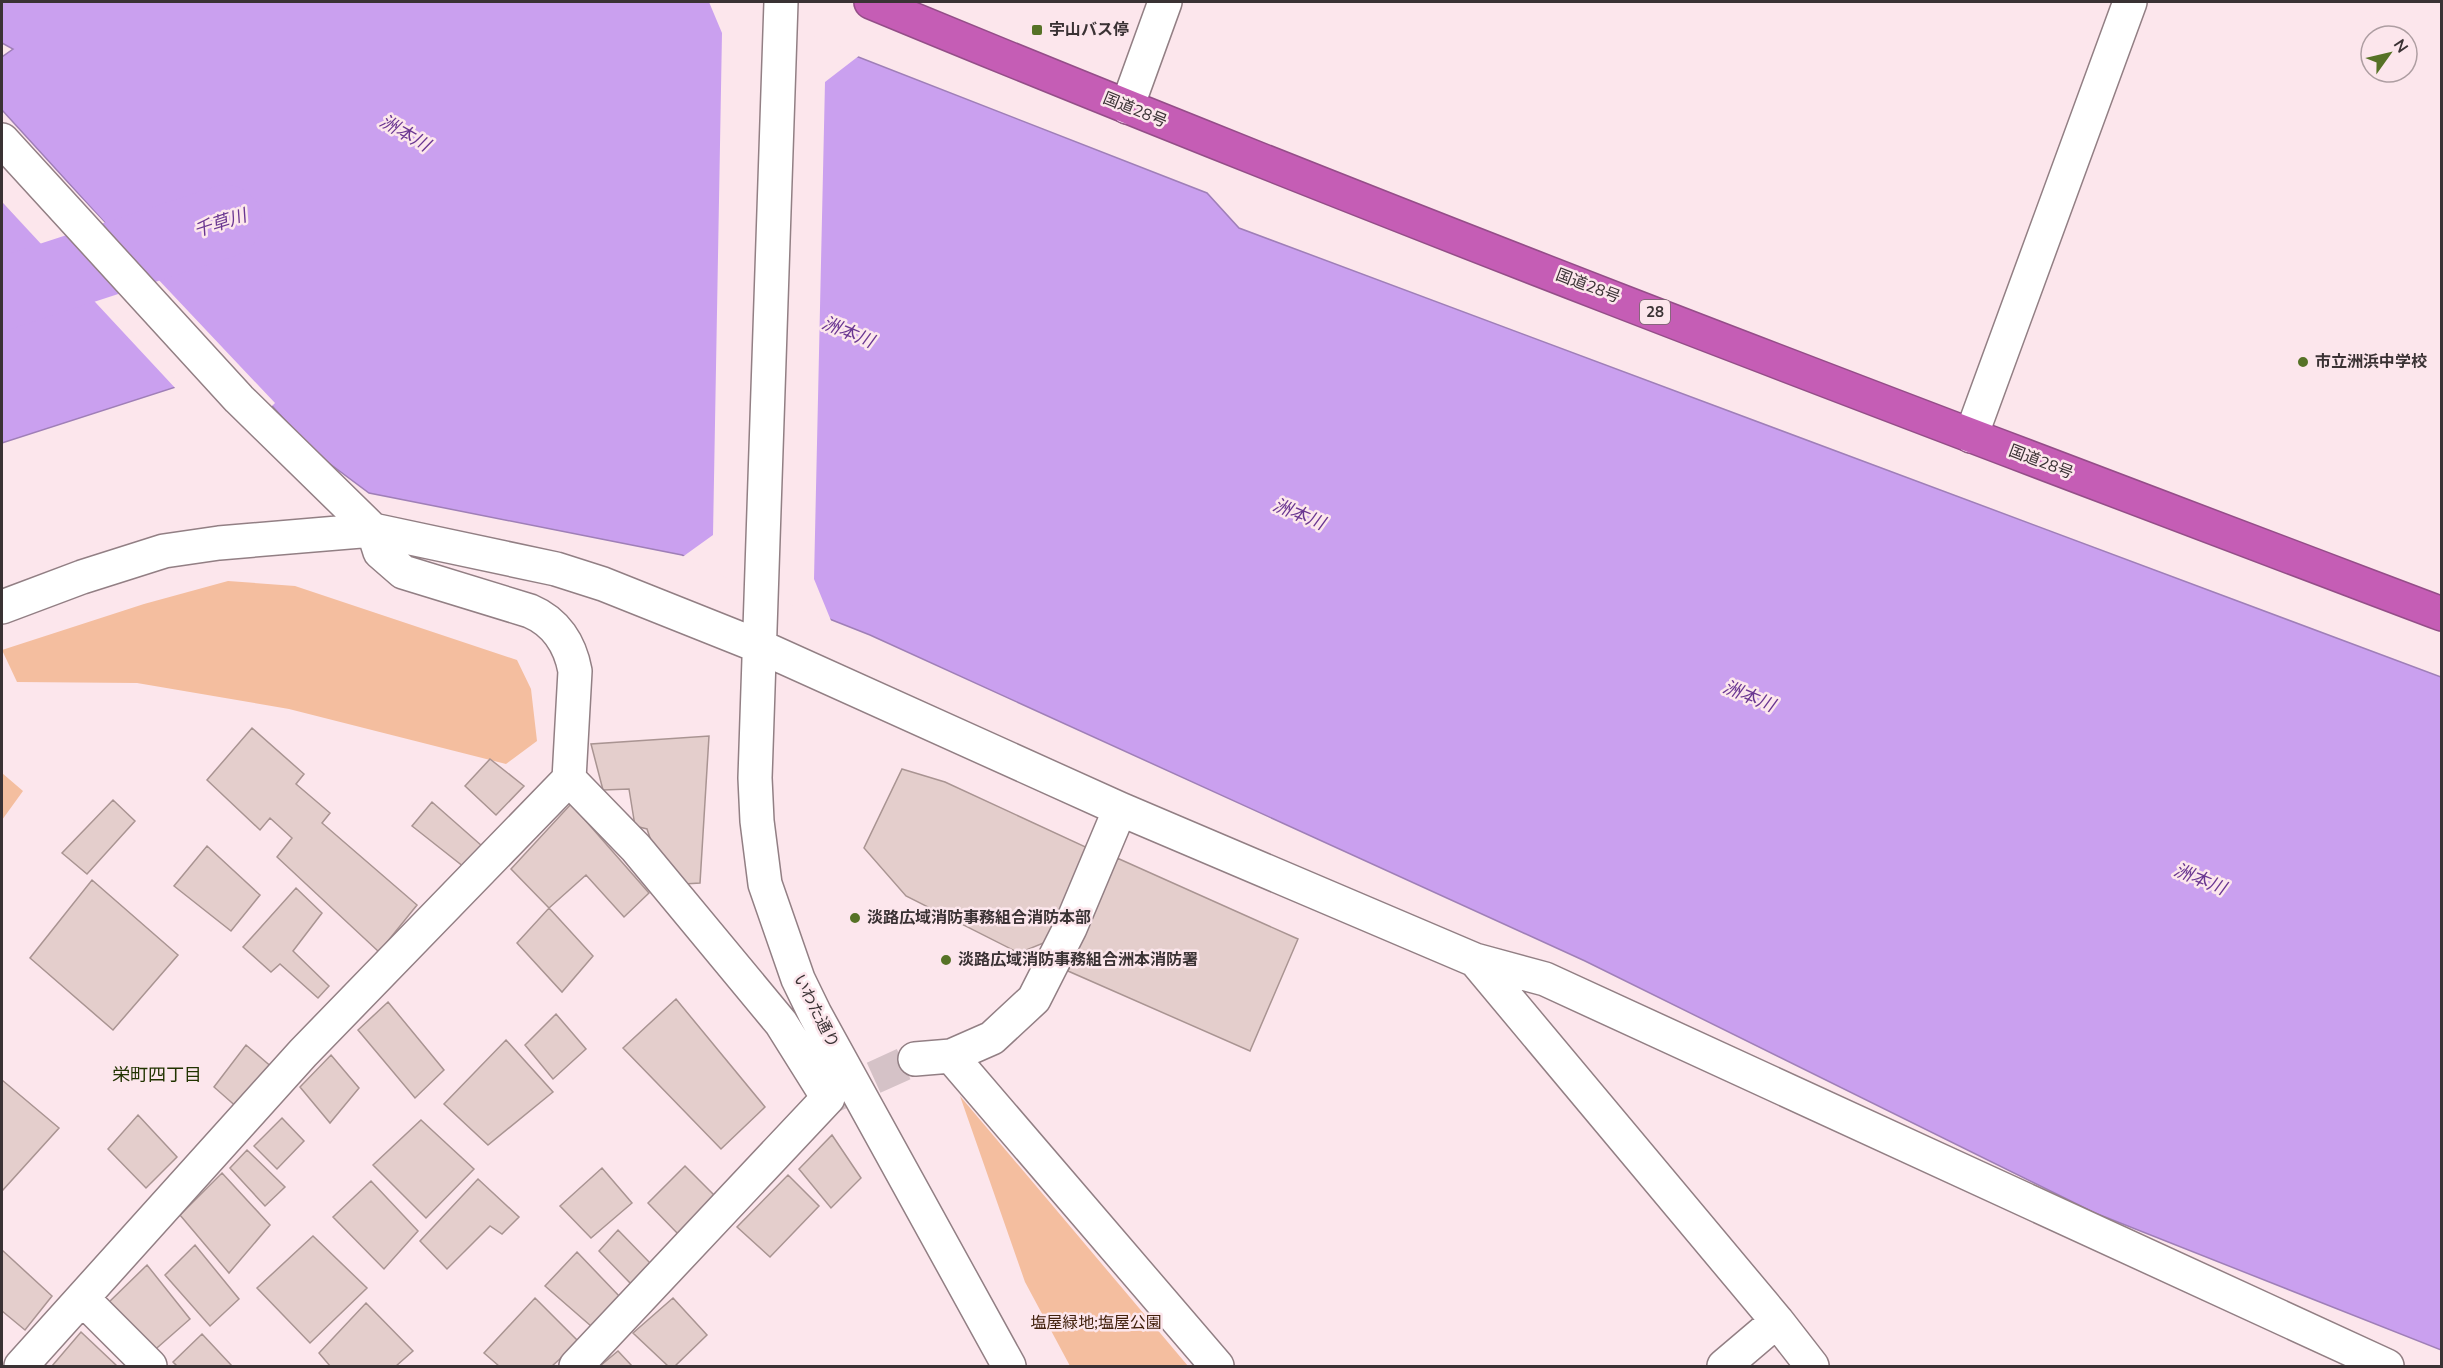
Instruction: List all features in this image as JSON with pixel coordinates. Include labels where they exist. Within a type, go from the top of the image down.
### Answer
[{"type":"highway","name":"国道28号","points":[[872,2],[1127,108],[1971,436],[2442,614]]},
{"type":"street","name":"いわた通り","points":[[781,2],[755,778],[757,821],[765,884],[798,979],[815,1014],[1009,1366]]},
{"type":"street","points":[[1127,108],[1166,2]]},
{"type":"street","points":[[1971,436],[2130,2]]},
{"type":"street","points":[[2,140],[239,399],[374,530],[380,552],[403,573],[530,610],[545,617],[559,631],[572,656],[575,671],[568,779],[303,1053],[21,1366]]},
{"type":"street","points":[[2,607],[82,577],[164,551],[219,543],[374,530],[556,569],[761,632],[1120,809],[1475,960],[1545,979],[2387,1366]]},
{"type":"street","points":[[568,779],[636,848],[781,1023],[828,1098],[576,1366]]},
{"type":"street","points":[[915,1059],[951,1056],[992,1038],[1034,999],[1070,928],[1120,809]]},
{"type":"street","points":[[1475,960],[1777,1321],[1812,1366]]},
{"type":"street","points":[[951,1056],[1217,1366]]},
{"type":"street","points":[[83,1299],[150,1366]]},
{"type":"street","points":[[1724,1366],[1777,1321]]},
{"type":"green space","points":[[228,581],[295,586],[517,660],[531,689],[537,741],[506,764],[289,709],[137,683],[17,682],[2,650],[144,604]]},
{"type":"green space","points":[[2,773],[23,791],[2,820]]},
{"type":"green space","name":"塩屋緑地;塩屋公園","points":[[960,1096],[1188,1366],[1070,1366],[1025,1282]]},
{"type":"water","name":"洲本川","points":[[2,2],[726,2],[825,44],[1207,193],[1239,228],[2441,677],[2441,1350],[2095,1213],[1585,961],[870,635],[799,607],[682,555],[369,493],[314,452],[2,110],[2,57],[13,49],[2,43]]},
{"type":"water","points":[[2,201],[179,386],[2,443]]},
{"type":"pier","points":[[709,2],[733,2],[860,55],[825,82],[814,579],[832,623],[681,558],[713,535],[722,33]]},
{"type":"pier","points":[[2,114],[275,403],[270,408]]},
{"type":"pier","points":[[2,198],[181,384],[181,388],[177,390],[2,202]]},
{"type":"building","points":[[252,728],[304,774],[296,784],[330,813],[322,823],[417,905],[379,952],[277,857],[292,838],[270,818],[260,830],[207,780]]},
{"type":"building","points":[[709,736],[700,883],[684,884],[656,856],[647,829],[635,826],[629,789],[603,790],[591,744]]},
{"type":"building","points":[[490,759],[524,786],[496,815],[465,786]]},
{"type":"building","points":[[902,769],[945,782],[1090,849],[1051,940],[1019,953],[906,896],[864,848]]},
{"type":"building","points":[[113,800],[135,821],[87,874],[62,853]]},
{"type":"building","points":[[432,802],[482,846],[464,867],[412,826]]},
{"type":"building","points":[[571,804],[649,893],[624,917],[586,875],[549,908],[511,869]]},
{"type":"building","points":[[207,846],[260,895],[231,931],[174,886]]},
{"type":"building","points":[[1117,858],[1298,939],[1250,1051],[1068,971]]},
{"type":"building","points":[[92,880],[178,955],[113,1030],[30,958]]},
{"type":"building","points":[[296,888],[322,913],[293,951],[329,986],[318,998],[280,964],[271,972],[243,947]]},
{"type":"building","points":[[549,908],[593,956],[562,992],[517,943]]},
{"type":"building","points":[[676,999],[765,1107],[721,1149],[623,1048]]},
{"type":"building","points":[[388,1002],[444,1070],[415,1098],[358,1030]]},
{"type":"building","points":[[556,1014],[586,1049],[553,1079],[525,1045]]},
{"type":"building","points":[[506,1040],[553,1092],[488,1145],[444,1104]]},
{"type":"building","points":[[246,1045],[274,1069],[239,1109],[214,1087]]},
{"type":"building","points":[[331,1055],[359,1088],[330,1123],[300,1087]]},
{"type":"building","points":[[2,1080],[59,1128],[2,1191]]},
{"type":"building","points":[[138,1115],[177,1157],[146,1188],[108,1149]]},
{"type":"building","points":[[282,1118],[304,1141],[277,1169],[254,1146]]},
{"type":"building","points":[[421,1120],[474,1169],[426,1218],[373,1165]]},
{"type":"building","points":[[832,1135],[861,1178],[831,1208],[799,1169]]},
{"type":"building","points":[[247,1150],[285,1187],[265,1206],[230,1168]]},
{"type":"building","points":[[685,1166],[716,1197],[679,1235],[648,1203]]},
{"type":"building","points":[[602,1168],[632,1203],[591,1238],[560,1206]]},
{"type":"building","points":[[222,1173],[270,1225],[229,1273],[180,1215]]},
{"type":"building","points":[[788,1175],[819,1206],[770,1257],[737,1227]]},
{"type":"building","points":[[478,1179],[519,1217],[502,1234],[490,1226],[447,1269],[420,1241]]},
{"type":"building","points":[[371,1181],[418,1231],[384,1269],[333,1217]]},
{"type":"building","points":[[618,1230],[652,1265],[634,1287],[599,1251]]},
{"type":"building","points":[[313,1236],[367,1288],[310,1343],[257,1288]]},
{"type":"building","points":[[195,1245],[239,1299],[210,1326],[165,1275]]},
{"type":"building","points":[[2,1250],[52,1296],[25,1330],[2,1311]]},
{"type":"building","points":[[577,1252],[620,1297],[591,1326],[545,1286]]},
{"type":"building","points":[[147,1265],[190,1319],[150,1354],[105,1306]]},
{"type":"building","points":[[535,1298],[579,1342],[552,1366],[499,1366],[484,1353]]},
{"type":"building","points":[[673,1298],[707,1335],[675,1366],[668,1366],[633,1333]]},
{"type":"building","points":[[366,1303],[413,1351],[396,1366],[330,1366],[319,1353]]},
{"type":"building","points":[[81,1332],[117,1366],[52,1366]]},
{"type":"building","points":[[202,1334],[232,1366],[177,1366],[173,1362]]},
{"type":"building","points":[[618,1351],[632,1366],[600,1366]]},
{"type":"waterway","name":"千草川","points":[[2,294],[226,221]]},
{"type":"tunnel","points":[[829,1098],[915,1059]]},
{"type":"place","name":"宇山バス停","points":[[1037,30]]},
{"type":"place","name":"市立洲浜中学校","points":[[2303,362]]},
{"type":"place","name":"淡路広域消防事務組合消防本部","points":[[855,918]]},
{"type":"place","name":"淡路広域消防事務組合洲本消防署","points":[[946,960]]},
{"type":"district","name":"栄町四丁目","points":[[157,1075]]}]
